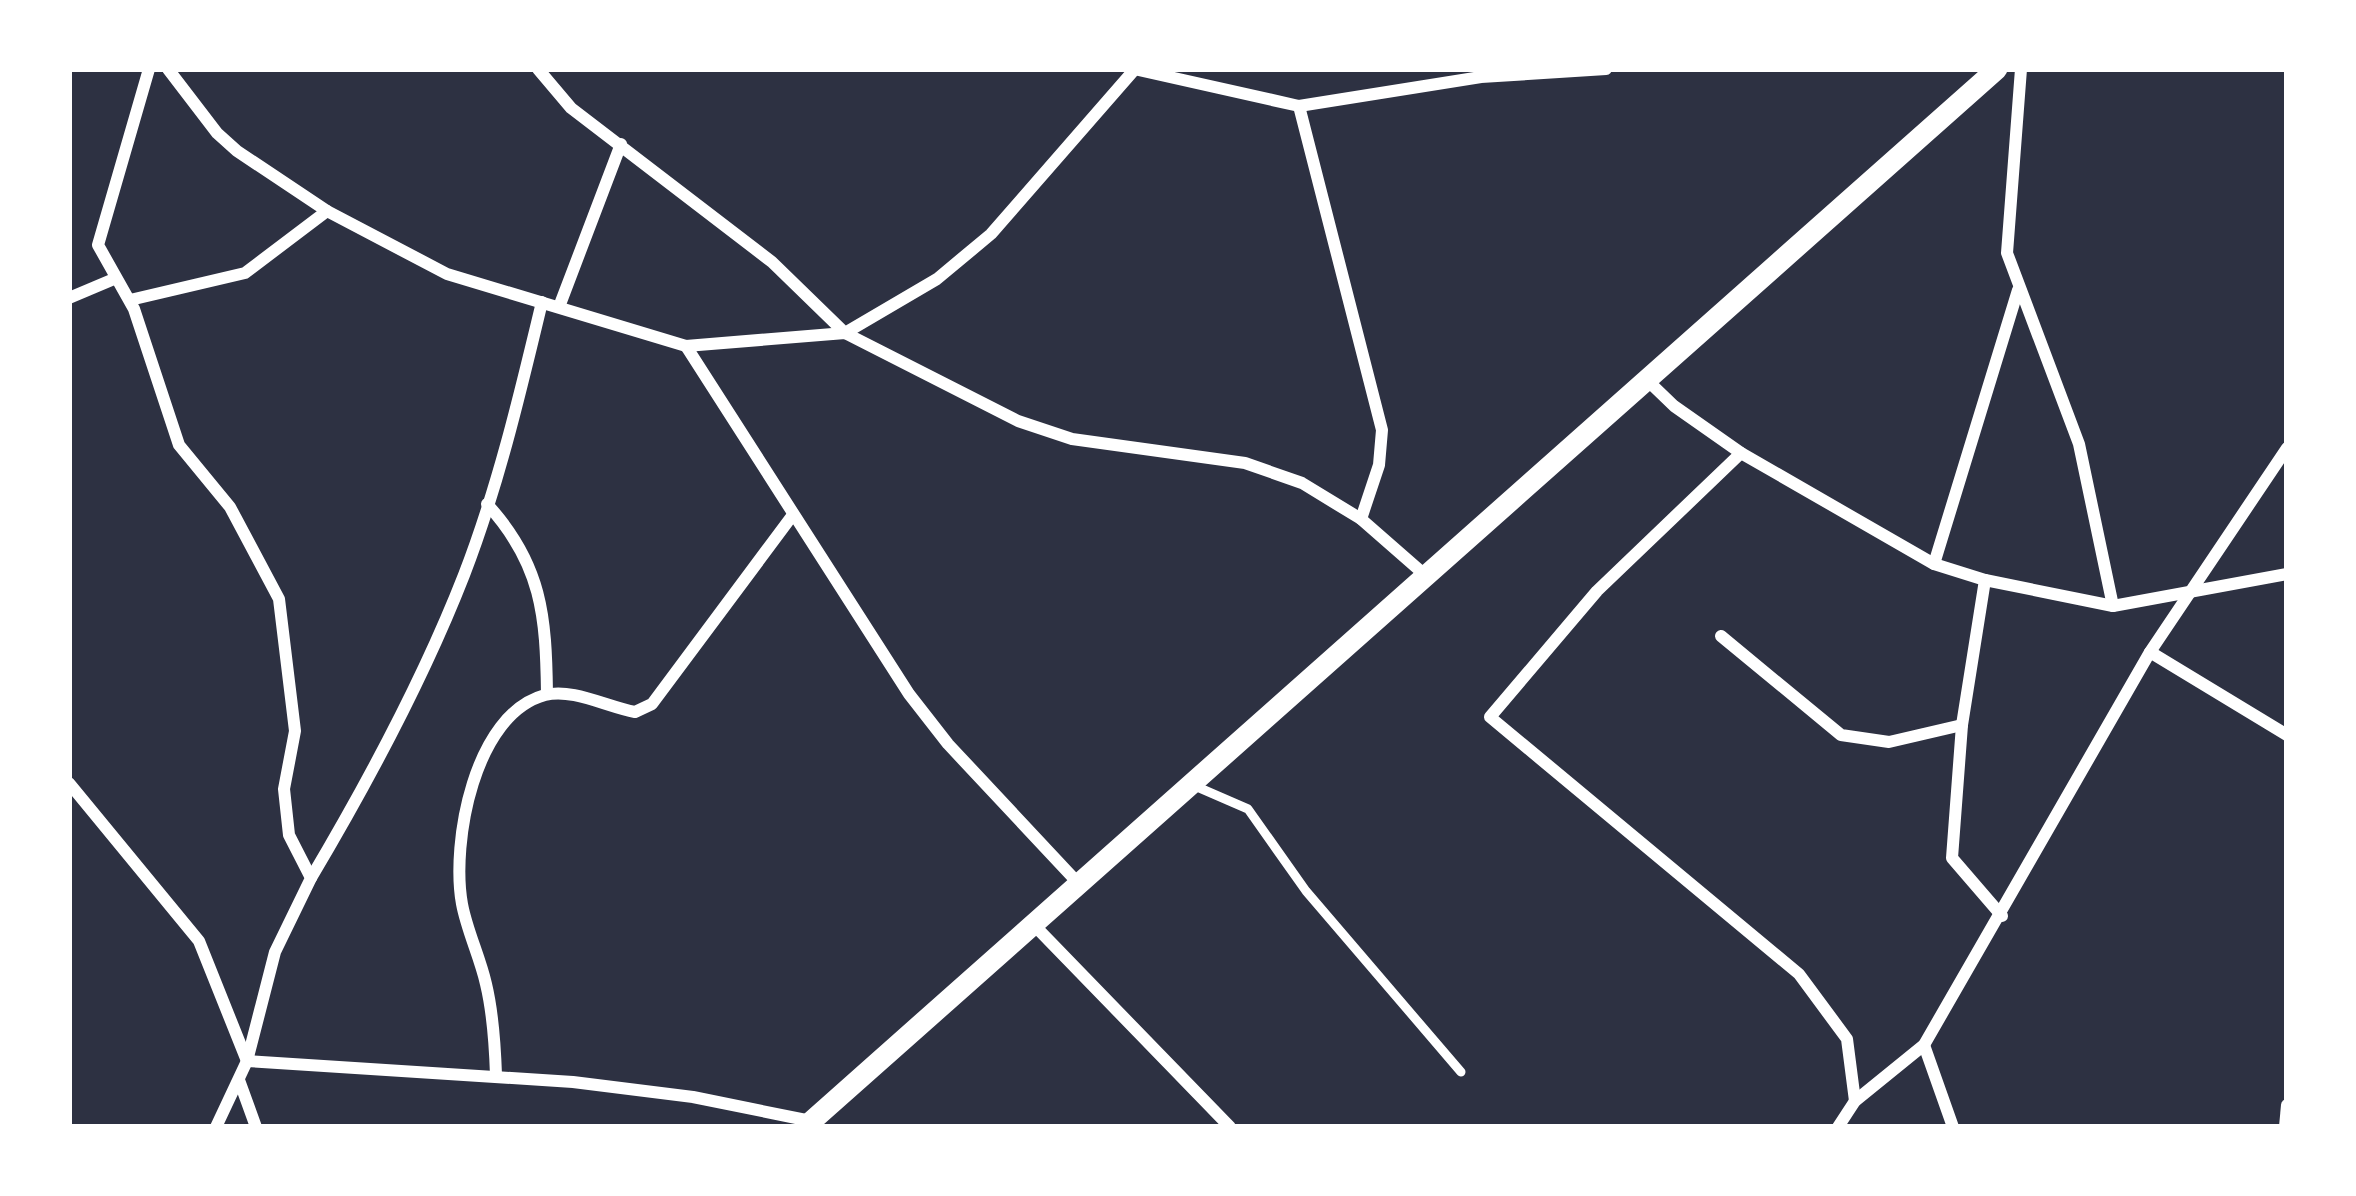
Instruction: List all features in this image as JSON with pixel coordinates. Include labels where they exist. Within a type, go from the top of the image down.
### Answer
[{"type":"street","points":[[149,69],[98,234],[100,254],[130,300],[178,445],[230,507],[279,598],[295,731],[284,789],[286,812],[289,835],[311,878]]},
{"type":"street","points":[[168,69],[217,134],[327,212],[418,263],[686,346],[845,333],[937,279],[991,234],[1135,69],[1299,106],[1481,77],[1606,69]]},
{"type":"street","points":[[538,69],[571,108],[772,262],[845,333],[1018,421],[1072,439],[1245,463],[1302,483],[1361,519],[1425,575]]},
{"type":"street","points":[[247,1061],[496,1076],[693,1097],[808,1124],[1997,69]]},
{"type":"street","points":[[2021,69],[2007,253],[2079,444],[2113,606]]},
{"type":"street","points":[[1299,106],[1382,430],[1379,465],[1361,519]]},
{"type":"street","points":[[560,307],[622,144]]},
{"type":"street","points":[[130,300],[245,273],[327,212]]},
{"type":"street","points":[[69,298],[114,279]]},
{"type":"street","points":[[1934,564],[2018,290]]},
{"type":"street","points":[[217,1127],[247,1061],[275,952],[311,878],[356,803],[463,576],[542,302]]},
{"type":"street","points":[[686,346],[792,517],[948,744],[1078,884]]},
{"type":"street","points":[[1646,379],[1674,406],[1741,453],[1934,564],[1985,580],[2113,606],[2287,574]]},
{"type":"street","points":[[1838,1127],[1855,1101],[1924,1045],[2150,652],[2287,448]]},
{"type":"street","points":[[1741,453],[1598,591],[1490,717],[1799,974],[1847,1039],[1855,1101]]},
{"type":"street","points":[[487,504],[519,539],[540,596],[547,633],[547,694]]},
{"type":"street","points":[[496,1076],[487,986],[461,901],[464,805],[493,737],[527,704],[547,694],[572,695],[635,712],[652,704],[792,517]]},
{"type":"street","points":[[1985,580],[1962,725],[1952,858],[2002,916]]},
{"type":"street","points":[[1720,635],[1841,735],[1889,742],[1962,725]]},
{"type":"street","points":[[2150,652],[2287,735]]},
{"type":"street","points":[[69,783],[199,941],[247,1061]]},
{"type":"street","points":[[1033,924],[1230,1127]]},
{"type":"street","points":[[1924,1045],[1953,1127]]},
{"type":"street","points":[[239,1080],[256,1127]]},
{"type":"street","points":[[2285,1127],[2287,1105]]},
{"type":"lane","points":[[1191,784],[1249,809],[1306,891],[1461,1072]]}]
